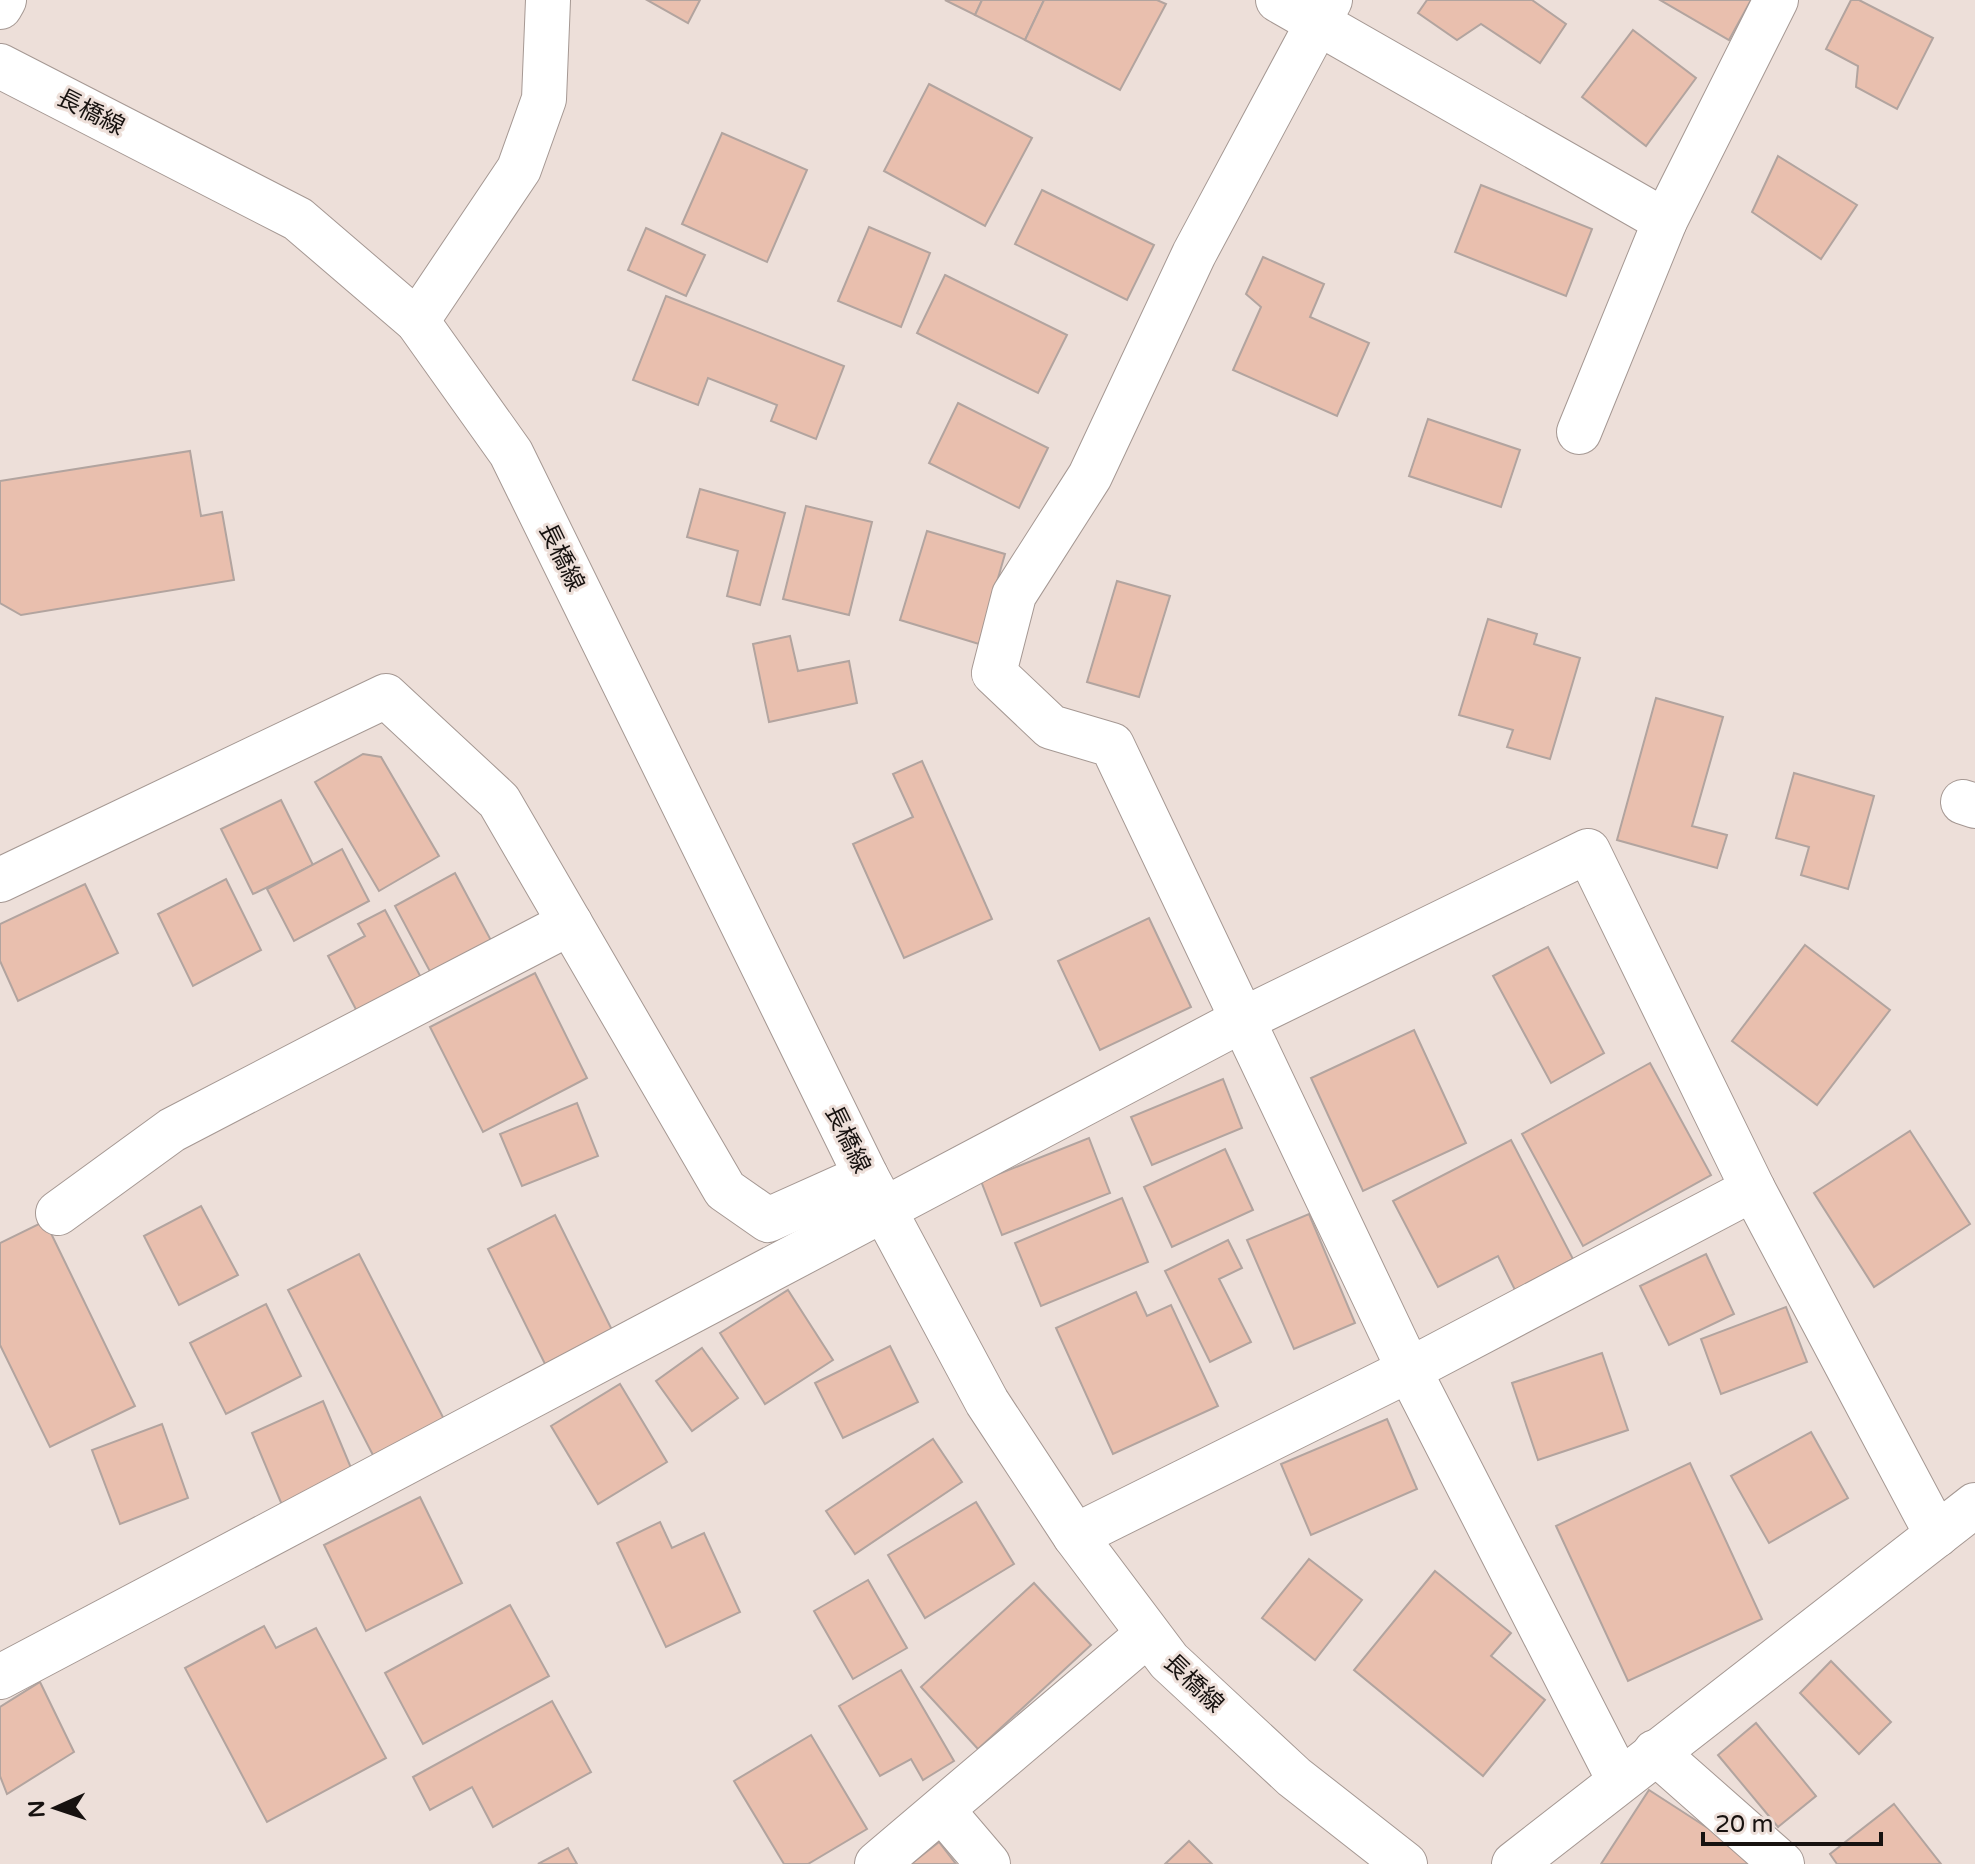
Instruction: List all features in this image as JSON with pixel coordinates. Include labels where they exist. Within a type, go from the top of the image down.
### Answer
[{"type":"street","points":[[0,7],[4,0]]},
{"type":"street","points":[[417,321],[519,169],[544,99],[548,0]]},
{"type":"street","points":[[1278,0],[1324,12],[1665,221]]},
{"type":"street","points":[[1579,432],[1665,221],[1776,0]]},
{"type":"street","points":[[1324,12],[1194,254],[1090,476],[1014,595],[994,673],[1051,727],[1112,745],[1409,1370],[1619,1780]]},
{"type":"street","name":"長橋線","points":[[0,66],[298,219],[417,321],[511,453],[875,1192],[987,1402],[1075,1536],[1169,1661],[1294,1777],[1405,1864]]},
{"type":"street","points":[[0,880],[386,696],[499,801],[725,1190],[768,1220],[875,1192]]},
{"type":"street","points":[[0,1677],[875,1192],[1244,1019],[1588,851],[1753,1189],[1937,1535]]},
{"type":"street","points":[[58,1213],[172,1130],[570,923]]},
{"type":"street","points":[[1075,1536],[1409,1370],[1753,1189]]},
{"type":"street","points":[[1514,1864],[1975,1505]]},
{"type":"street","points":[[877,1864],[1148,1634]]},
{"type":"street","points":[[1655,1752],[1782,1864]]},
{"type":"street","points":[[942,1810],[988,1864]]},
{"type":"building","points":[[647,0],[700,0],[688,23]]},
{"type":"building","points":[[945,0],[982,0],[975,15]]},
{"type":"building","points":[[982,0],[1044,0],[1025,40],[975,15]]},
{"type":"building","points":[[1044,0],[1157,0],[1166,4],[1120,90],[1025,40]]},
{"type":"building","points":[[1427,0],[1532,0],[1566,24],[1540,63],[1481,24],[1457,40],[1418,13]]},
{"type":"building","points":[[1660,0],[1751,0],[1729,40]]},
{"type":"building","points":[[1851,0],[1859,0],[1933,38],[1897,109],[1856,87],[1858,66],[1826,49]]},
{"type":"building","points":[[1633,30],[1696,78],[1646,146],[1582,97]]},
{"type":"building","points":[[929,84],[1032,138],[985,226],[884,171]]},
{"type":"building","points":[[722,133],[807,170],[767,262],[682,224]]},
{"type":"building","points":[[1778,156],[1857,205],[1821,259],[1752,212]]},
{"type":"building","points":[[1481,185],[1592,229],[1566,296],[1455,252]]},
{"type":"building","points":[[1042,190],[1154,245],[1127,300],[1015,244]]},
{"type":"building","points":[[869,227],[930,253],[901,327],[838,301]]},
{"type":"building","points":[[646,228],[705,255],[686,296],[628,270]]},
{"type":"building","points":[[1263,257],[1324,284],[1310,317],[1369,343],[1337,416],[1233,370],[1261,307],[1246,294]]},
{"type":"building","points":[[945,275],[1067,335],[1038,393],[917,333]]},
{"type":"building","points":[[666,296],[844,366],[816,439],[771,421],[777,405],[708,378],[698,405],[633,380]]},
{"type":"building","points":[[958,403],[1048,448],[1019,508],[929,463]]},
{"type":"building","points":[[1428,419],[1520,450],[1501,507],[1409,476]]},
{"type":"building","points":[[190,451],[201,516],[222,512],[234,580],[21,615],[0,603],[0,481]]},
{"type":"building","points":[[700,489],[785,513],[760,605],[727,596],[738,551],[687,537]]},
{"type":"building","points":[[806,506],[872,522],[849,615],[783,599]]},
{"type":"building","points":[[927,531],[1005,554],[979,644],[900,620]]},
{"type":"building","points":[[1117,581],[1170,596],[1139,697],[1087,682]]},
{"type":"building","points":[[1488,619],[1537,634],[1534,644],[1580,658],[1550,759],[1507,747],[1513,730],[1459,715]]},
{"type":"building","points":[[790,636],[798,671],[849,661],[857,703],[769,722],[753,644]]},
{"type":"building","points":[[1656,698],[1723,717],[1692,826],[1727,835],[1717,868],[1617,840]]},
{"type":"building","points":[[363,754],[381,757],[439,856],[379,891],[315,782]]},
{"type":"building","points":[[922,761],[992,919],[904,958],[853,844],[913,817],[893,774]]},
{"type":"building","points":[[1794,773],[1874,796],[1848,889],[1801,875],[1809,847],[1776,838]]},
{"type":"building","points":[[281,800],[313,865],[253,894],[221,829]]},
{"type":"building","points":[[342,849],[369,901],[294,941],[267,889]]},
{"type":"building","points":[[455,873],[494,946],[434,979],[395,906]]},
{"type":"building","points":[[226,879],[261,950],[193,986],[158,914]]},
{"type":"building","points":[[85,884],[118,953],[18,1001],[0,961],[0,924]]},
{"type":"building","points":[[385,910],[425,985],[361,1019],[328,956],[365,936],[358,924]]},
{"type":"building","points":[[1149,918],[1191,1007],[1100,1050],[1058,961]]},
{"type":"building","points":[[1805,945],[1890,1010],[1817,1105],[1732,1041]]},
{"type":"building","points":[[1548,947],[1604,1053],[1551,1083],[1493,976]]},
{"type":"building","points":[[535,973],[587,1078],[483,1132],[430,1027]]},
{"type":"building","points":[[1414,1030],[1466,1143],[1363,1191],[1311,1078]]},
{"type":"building","points":[[1650,1063],[1711,1175],[1583,1246],[1522,1134]]},
{"type":"building","points":[[1223,1079],[1242,1128],[1152,1165],[1131,1117]]},
{"type":"building","points":[[577,1103],[598,1156],[522,1186],[500,1134]]},
{"type":"building","points":[[1910,1131],[1970,1224],[1874,1287],[1814,1193]]},
{"type":"building","points":[[1089,1138],[1110,1193],[1002,1235],[981,1181]]},
{"type":"building","points":[[1511,1140],[1573,1259],[1515,1290],[1498,1256],[1438,1287],[1393,1201]]},
{"type":"building","points":[[1225,1149],[1253,1210],[1172,1247],[1144,1187]]},
{"type":"building","points":[[1122,1198],[1148,1262],[1041,1306],[1015,1243]]},
{"type":"building","points":[[201,1206],[238,1275],[179,1305],[144,1236]]},
{"type":"building","points":[[1309,1214],[1355,1323],[1294,1349],[1247,1240]]},
{"type":"building","points":[[555,1215],[613,1332],[546,1366],[488,1249]]},
{"type":"building","points":[[45,1221],[135,1406],[50,1447],[0,1345],[0,1243]]},
{"type":"building","points":[[1228,1240],[1242,1268],[1219,1279],[1251,1342],[1210,1362],[1165,1271]]},
{"type":"building","points":[[359,1254],[447,1425],[376,1461],[288,1290]]},
{"type":"building","points":[[1706,1254],[1734,1314],[1669,1345],[1640,1286]]},
{"type":"building","points":[[788,1290],[833,1360],[765,1404],[720,1333]]},
{"type":"building","points":[[1136,1292],[1147,1316],[1171,1305],[1218,1406],[1113,1454],[1056,1328]]},
{"type":"building","points":[[266,1304],[301,1376],[226,1414],[190,1343]]},
{"type":"building","points":[[1786,1307],[1807,1362],[1721,1394],[1701,1339]]},
{"type":"building","points":[[890,1346],[918,1402],[843,1438],[815,1383]]},
{"type":"building","points":[[702,1348],[738,1398],[692,1431],[656,1381]]},
{"type":"building","points":[[1602,1353],[1628,1430],[1538,1460],[1512,1383]]},
{"type":"building","points":[[620,1384],[667,1462],[598,1504],[551,1426]]},
{"type":"building","points":[[323,1401],[354,1475],[282,1505],[252,1433]]},
{"type":"building","points":[[1387,1419],[1417,1489],[1311,1535],[1281,1464]]},
{"type":"building","points":[[162,1424],[188,1498],[120,1524],[92,1450]]},
{"type":"building","points":[[1811,1432],[1848,1498],[1769,1543],[1731,1476]]},
{"type":"building","points":[[933,1439],[962,1482],[855,1554],[826,1511]]},
{"type":"building","points":[[1690,1463],[1762,1619],[1628,1681],[1556,1526]]},
{"type":"building","points":[[420,1497],[462,1583],[366,1631],[324,1545]]},
{"type":"building","points":[[976,1502],[1014,1564],[925,1618],[888,1555]]},
{"type":"building","points":[[660,1522],[672,1548],[704,1533],[740,1612],[666,1647],[617,1543]]},
{"type":"building","points":[[1309,1559],[1362,1600],[1315,1660],[1262,1618]]},
{"type":"building","points":[[1435,1571],[1511,1633],[1491,1656],[1545,1700],[1483,1776],[1354,1670]]},
{"type":"building","points":[[868,1580],[907,1648],[853,1679],[814,1611]]},
{"type":"building","points":[[1034,1583],[1091,1645],[978,1749],[921,1687]]},
{"type":"building","points":[[510,1605],[549,1676],[423,1744],[385,1673]]},
{"type":"building","points":[[264,1626],[276,1648],[316,1628],[386,1758],[267,1822],[185,1668]]},
{"type":"building","points":[[1831,1661],[1891,1722],[1859,1754],[1800,1693]]},
{"type":"building","points":[[901,1670],[954,1761],[923,1780],[911,1759],[880,1776],[839,1706]]},
{"type":"building","points":[[40,1682],[74,1752],[7,1794],[0,1776],[0,1707]]},
{"type":"building","points":[[552,1701],[591,1772],[493,1827],[472,1787],[430,1810],[413,1777]]},
{"type":"building","points":[[1756,1723],[1816,1796],[1778,1827],[1718,1755]]},
{"type":"building","points":[[811,1735],[867,1829],[808,1864],[784,1864],[734,1781]]},
{"type":"building","points":[[1649,1790],[1751,1856],[1746,1864],[1601,1864]]},
{"type":"building","points":[[1894,1804],[1941,1864],[1837,1864],[1830,1854]]},
{"type":"building","points":[[1189,1841],[1212,1864],[1165,1864]]},
{"type":"building","points":[[939,1842],[956,1864],[911,1864]]},
{"type":"building","points":[[568,1848],[577,1864],[538,1864]]}]
